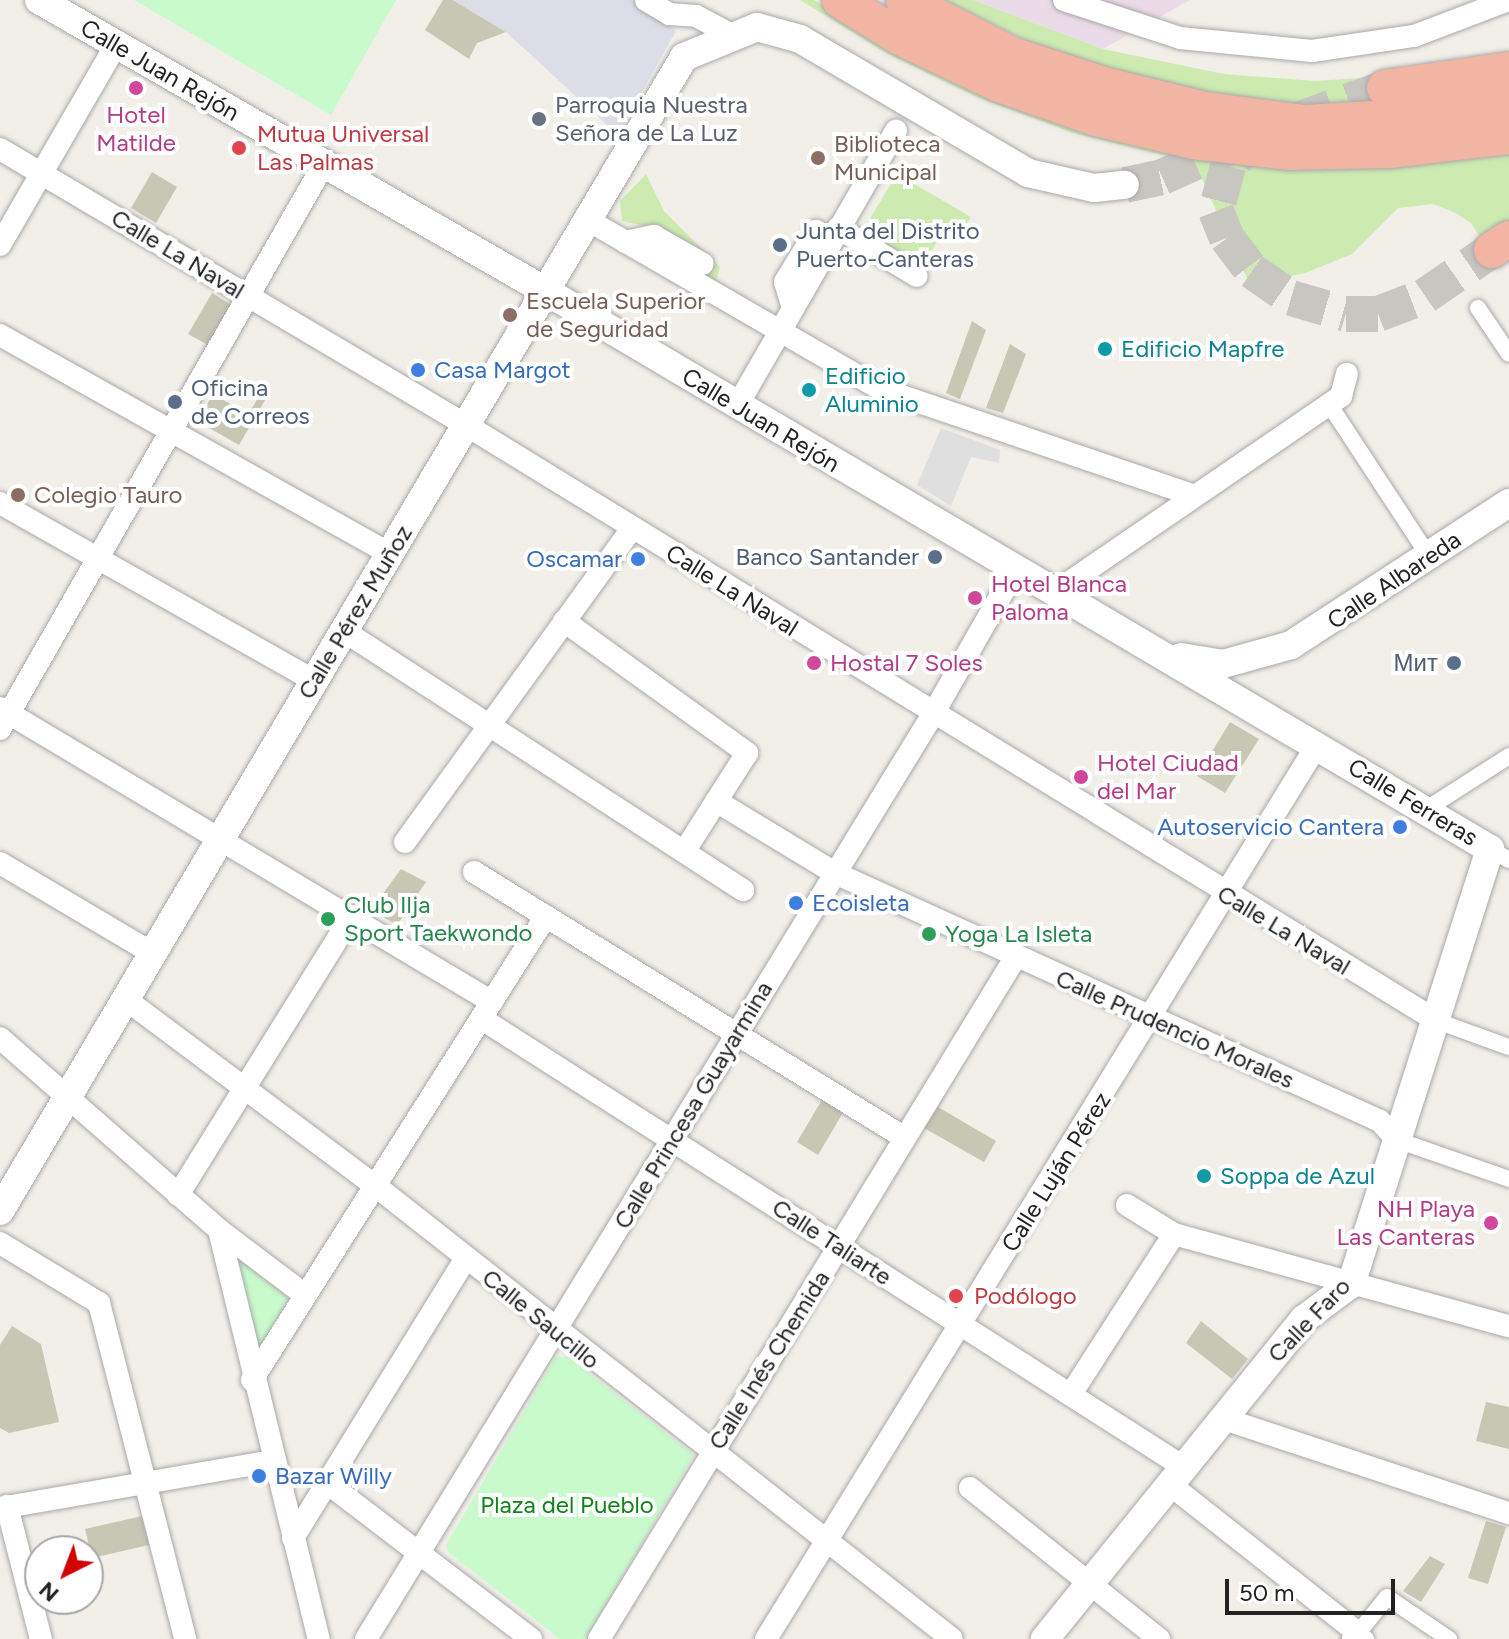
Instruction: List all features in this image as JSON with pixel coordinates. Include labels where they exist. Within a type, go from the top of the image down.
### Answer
[{"type":"highway","points":[[840,0],[900,37],[999,84],[1096,118],[1193,141],[1290,152],[1390,150],[1509,136]]},
{"type":"highway","points":[[904,0],[1012,55],[1107,86],[1205,110],[1305,123],[1404,117],[1509,102]]},
{"type":"highway","points":[[1385,88],[1509,70]]},
{"type":"street","name":"Calle Juan Rejón","points":[[39,0],[544,290],[1317,745]]},
{"type":"street","points":[[646,0],[669,14],[696,16],[731,35]]},
{"type":"street","points":[[1064,0],[1180,38],[1312,51],[1414,36],[1509,0]]},
{"type":"street","name":"Calle Pérez Muñoz","points":[[0,1211],[225,838],[675,68],[696,48],[757,27],[800,39],[1028,173],[1094,188],[1125,185]]},
{"type":"street","points":[[0,245],[116,45]]},
{"type":"street","points":[[737,406],[792,305],[896,131]]},
{"type":"street","name":"Calle La Naval","points":[[0,149],[466,425],[1222,893],[1437,1021],[1509,1047]]},
{"type":"street","points":[[3,716],[174,432],[324,164]]},
{"type":"street","points":[[586,219],[881,389],[1193,495]]},
{"type":"street","points":[[838,228],[917,276]]},
{"type":"street","points":[[792,305],[785,282],[816,231]]},
{"type":"street","points":[[625,242],[654,236],[703,264]]},
{"type":"street","points":[[1478,308],[1509,354]]},
{"type":"street","points":[[0,335],[390,554]]},
{"type":"street","points":[[1055,592],[1329,404],[1347,386],[1347,374]]},
{"type":"street","points":[[1329,404],[1429,556]]},
{"type":"street","points":[[0,503],[314,681]]},
{"type":"street","name":"Calle Albareda","points":[[1156,652],[1223,664],[1275,650],[1319,631],[1509,503]]},
{"type":"street","points":[[405,842],[632,528]]},
{"type":"street","name":"Calle Princesa Guayarmina","points":[[366,1639],[933,714],[1016,569]]},
{"type":"street","points":[[564,621],[747,753],[684,852]]},
{"type":"street","points":[[344,631],[743,890]]},
{"type":"street","name":"Calle Albareda","points":[[1259,710],[1248,692],[1250,676],[1275,650]]},
{"type":"street","name":"Calle Taliarte","points":[[3,716],[225,838],[352,916],[672,1139],[1071,1394],[1175,1474],[1359,1637]]},
{"type":"street","name":"Calle Ferreras","points":[[1317,745],[1500,854]]},
{"type":"street","name":"Calle Luján Pérez","points":[[766,1639],[1152,1017],[1222,893],[1317,745]]},
{"type":"street","points":[[1425,810],[1509,756]]},
{"type":"street","name":"Calle Prudencio Morales","points":[[716,801],[835,873],[1015,958],[1380,1121],[1397,1140],[1509,1179]]},
{"type":"street","name":"Calle Faro","points":[[1045,1639],[1175,1474],[1304,1319],[1351,1284],[1437,1021],[1500,854]]},
{"type":"street","points":[[0,863],[154,954]]},
{"type":"street","points":[[474,872],[905,1138]]},
{"type":"street","points":[[178,1195],[352,916]]},
{"type":"street","points":[[252,1380],[546,916]]},
{"type":"street","name":"Calle Inés Chemida","points":[[599,1639],[1015,958]]},
{"type":"street","name":"Calle Saucillo","points":[[128,1001],[377,1187],[555,1332],[952,1639]]},
{"type":"street","points":[[0,1038],[219,1230],[305,1295]]},
{"type":"street","points":[[1127,1205],[1174,1234],[1509,1326]]},
{"type":"street","points":[[219,1230],[252,1380],[319,1639]]},
{"type":"street","points":[[1071,1394],[1174,1234]]},
{"type":"street","points":[[0,1243],[99,1303],[185,1639]]},
{"type":"street","points":[[293,1538],[465,1259]]},
{"type":"street","points":[[1221,1418],[1509,1513]]},
{"type":"street","points":[[41,1639],[3,1507],[146,1480],[273,1461]]},
{"type":"street","points":[[326,1482],[531,1639]]},
{"type":"street","points":[[970,1488],[1159,1639]]},
{"type":"street","points":[[1359,1637],[1387,1597],[1449,1639]]},
{"type":"shaded area","points":[[443,0],[453,0],[506,32],[477,43],[469,59],[425,30]]},
{"type":"shaded area","points":[[453,0],[631,0],[676,31],[618,135],[506,32]]},
{"type":"shaded area","points":[[973,0],[1190,0],[1103,49]]},
{"type":"shaded area","points":[[152,172],[177,187],[156,223],[131,208]]},
{"type":"shaded area","points":[[212,293],[233,306],[210,346],[188,334]]},
{"type":"shaded area","points":[[972,321],[986,330],[960,399],[946,393]]},
{"type":"shaded area","points":[[1010,344],[1026,354],[1003,413],[986,408]]},
{"type":"shaded area","points":[[262,392],[268,395],[239,445],[197,421],[213,394],[248,414]]},
{"type":"shaded area","points":[[941,428],[1000,450],[999,463],[971,457],[951,506],[917,485]]},
{"type":"shaded area","points":[[1230,722],[1259,739],[1225,793],[1197,776]]},
{"type":"shaded area","points":[[401,869],[426,882],[397,925],[371,910]]},
{"type":"shaded area","points":[[823,1098],[844,1111],[818,1155],[797,1142]]},
{"type":"shaded area","points":[[938,1107],[996,1141],[984,1162],[924,1128]]},
{"type":"shaded area","points":[[1201,1321],[1248,1359],[1232,1379],[1186,1343]]},
{"type":"shaded area","points":[[12,1326],[41,1344],[59,1422],[9,1433],[0,1428],[0,1345]]},
{"type":"shaded area","points":[[1486,1402],[1509,1407],[1509,1449],[1476,1441]]},
{"type":"shaded area","points":[[142,1516],[149,1545],[104,1555],[104,1535],[86,1535],[85,1529]]},
{"type":"shaded area","points":[[1486,1521],[1506,1527],[1488,1584],[1468,1578]]},
{"type":"shaded area","points":[[1430,1556],[1445,1564],[1421,1602],[1403,1591]]},
{"type":"green space","points":[[134,0],[396,0],[331,115]]},
{"type":"green space","points":[[800,0],[814,0],[889,44],[1509,148],[1509,226],[1483,242],[1471,223],[1456,213],[1433,204],[1398,208],[1352,254],[1305,273],[1250,285],[1200,175],[1179,159],[1073,133],[979,98],[888,54]]},
{"type":"green space","points":[[945,0],[973,0],[1103,49],[1224,74],[1315,81],[1376,77],[1382,107],[1289,106],[1159,90],[1070,62]]},
{"type":"green space","points":[[646,174],[664,211],[720,267],[716,282],[705,276],[712,264],[650,227],[622,221],[620,201]]},
{"type":"green space","points":[[897,174],[971,217],[958,238],[944,230],[922,267],[862,232]]},
{"type":"green space","points":[[238,1253],[293,1302],[258,1353],[232,1255]]},
{"type":"green space","name":"Plaza del Pueblo","points":[[556,1357],[568,1357],[694,1455],[585,1639],[560,1639],[448,1552],[446,1545]]},
{"type":"tunnel","points":[[1298,120],[1385,88]]},
{"type":"tunnel","points":[[1262,133],[1228,166],[1216,211],[1227,238],[1252,271],[1291,298],[1346,314],[1378,314],[1425,296],[1492,250]]},
{"type":"tunnel","points":[[1125,185],[1162,177],[1243,141]]},
{"type":"place","name":"Hotel Matilde","points":[[136,88]]},
{"type":"place","name":"Parroquia Nuestra Señora de La Luz","points":[[539,119]]},
{"type":"place","name":"Mutua Universal Las Palmas","points":[[239,148]]},
{"type":"place","name":"Biblioteca Municipal","points":[[818,158]]},
{"type":"place","name":"Junta del Distrito Puerto-Canteras","points":[[780,245]]},
{"type":"place","name":"Escuela Superior de Seguridad","points":[[510,315]]},
{"type":"place","name":"Edificio Mapfre","points":[[1105,349]]},
{"type":"place","name":"Casa Margot","points":[[418,370]]},
{"type":"place","name":"Edificio Aluminio","points":[[809,390]]},
{"type":"place","name":"Oficina de Correos","points":[[175,402]]},
{"type":"place","name":"Colegio Tauro","points":[[18,495]]},
{"type":"place","name":"Banco Santander","points":[[935,557]]},
{"type":"place","name":"Oscamar","points":[[638,559]]},
{"type":"place","name":"Hotel Blanca Paloma","points":[[975,598]]},
{"type":"place","name":"Hostal 7 Soles","points":[[814,663]]},
{"type":"place","name":"Мит","points":[[1454,663]]},
{"type":"place","name":"Hotel Ciudad del Mar","points":[[1081,777]]},
{"type":"place","name":"Autoservicio Cantera","points":[[1400,827]]},
{"type":"place","name":"Ecoisleta","points":[[796,903]]},
{"type":"place","name":"Club Ilja Sport Taekwondo","points":[[328,919]]},
{"type":"place","name":"Yoga La Isleta","points":[[929,934]]},
{"type":"place","name":"Soppa de Azul","points":[[1204,1176]]},
{"type":"place","name":"NH Playa Las Canteras","points":[[1491,1223]]},
{"type":"place","name":"Podólogo","points":[[956,1296]]},
{"type":"place","name":"Bazar Willy","points":[[259,1476]]}]
